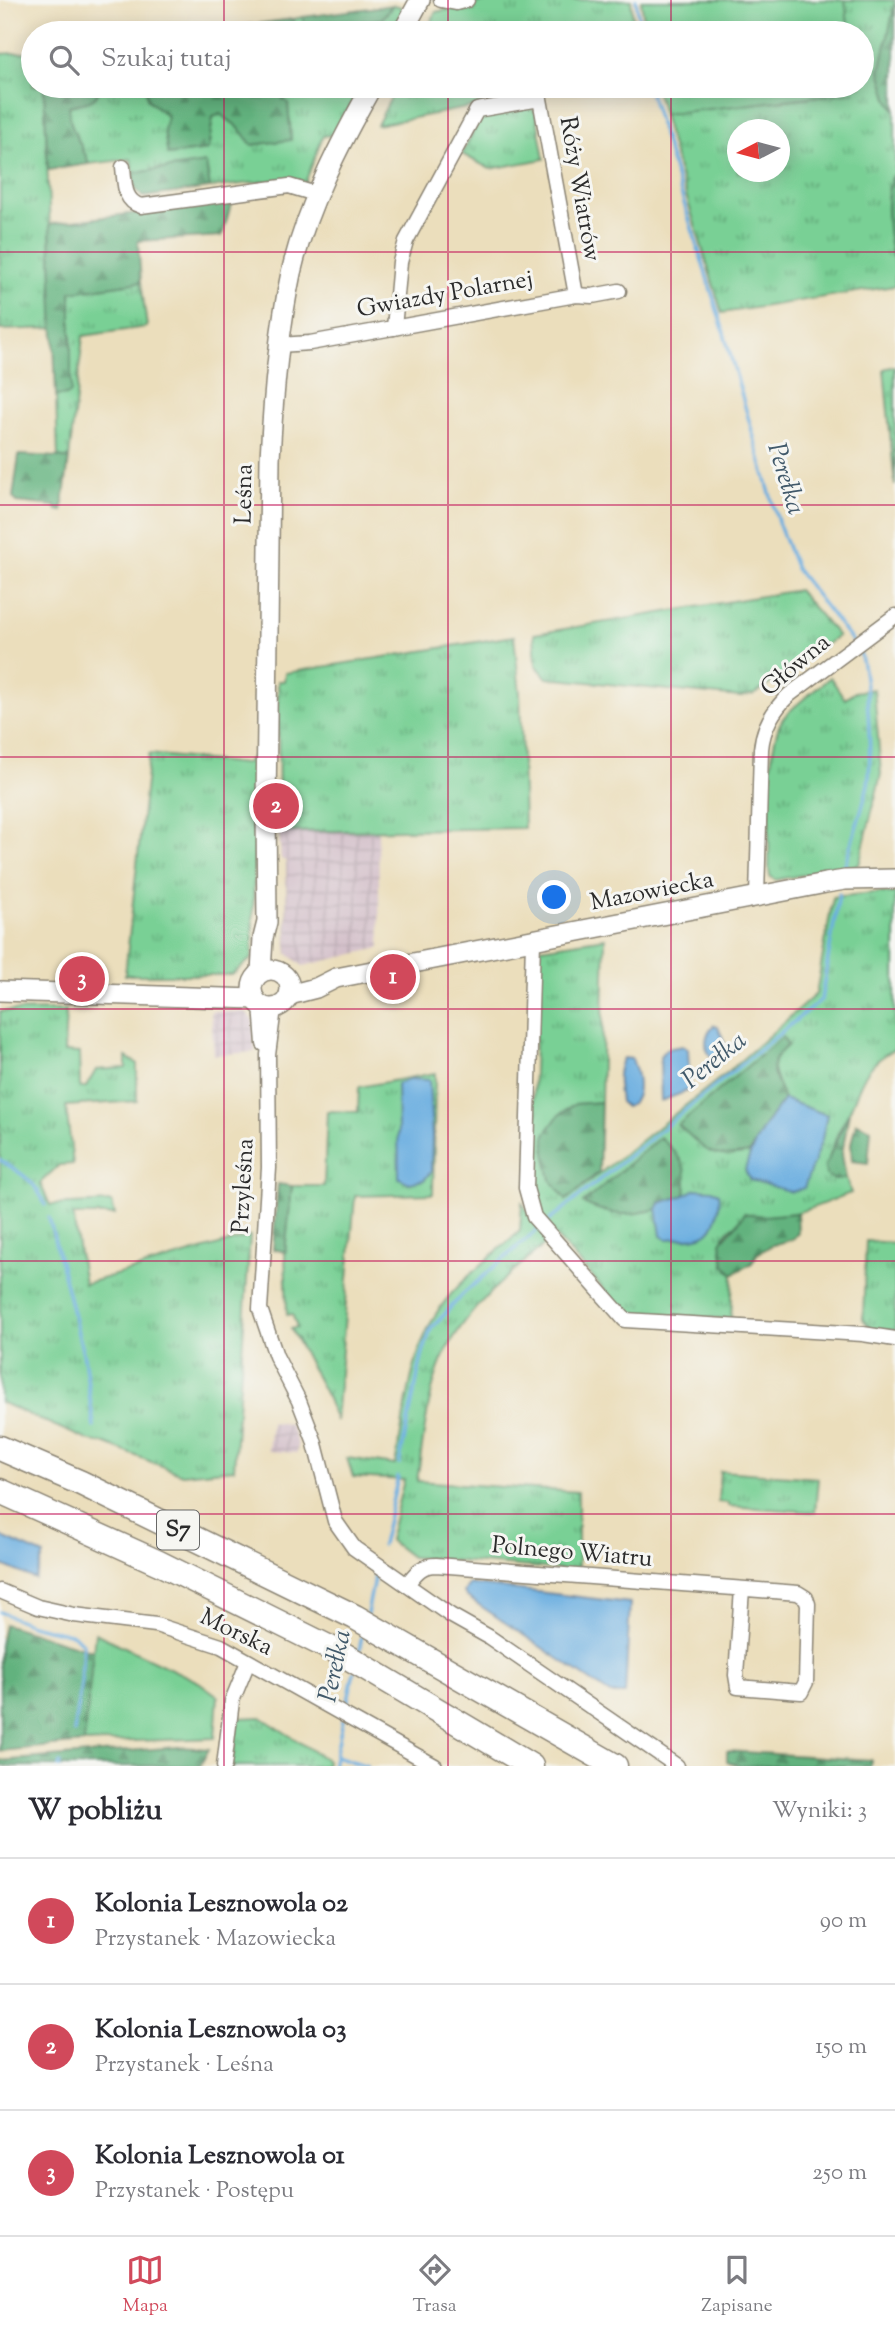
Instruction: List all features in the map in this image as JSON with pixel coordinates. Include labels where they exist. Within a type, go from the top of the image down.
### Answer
[{"type":"highway","name":"S7","points":[[0,1448],[80,1483],[363,1621],[615,1766]]},
{"type":"highway","name":"S7","points":[[0,1491],[159,1563],[354,1660],[531,1766]]},
{"type":"street","points":[[408,21],[420,0]]},
{"type":"street","points":[[441,0],[456,3],[467,0]]},
{"type":"street","name":"Leśna","points":[[270,989],[273,936],[267,922],[266,808],[272,405],[292,271],[338,150],[366,98]]},
{"type":"street","name":"Róży Wiatrów","points":[[394,328],[400,262],[406,241],[477,110],[540,99],[576,295]]},
{"type":"street","points":[[123,167],[128,198],[131,203],[141,206],[289,186],[319,195]]},
{"type":"street","name":"Gwiazdy Polarnej","points":[[279,345],[310,343],[576,295],[592,296],[619,291]]},
{"type":"street","name":"Główna","points":[[757,897],[761,749],[764,730],[776,709],[789,695],[895,616]]},
{"type":"street","name":"Mazowiecka","points":[[0,991],[204,997],[270,989],[845,880],[895,878]]},
{"type":"street","points":[[533,941],[526,1188],[534,1217],[625,1320],[863,1334],[895,1339]]},
{"type":"street","name":"Przyleśna","points":[[270,989],[262,1038],[268,1055],[270,1149],[260,1297],[262,1318],[314,1440],[335,1521],[354,1548],[677,1766]]},
{"type":"street","name":"Polnego Wiatru","points":[[407,1584],[418,1570],[426,1565],[436,1565],[798,1593],[806,1598],[808,1604],[806,1682],[801,1692],[743,1689],[737,1685],[742,1589]]},
{"type":"street","name":"Morska","points":[[0,1591],[52,1611],[156,1625],[221,1646],[435,1766]]},
{"type":"street","points":[[224,1766],[232,1701],[248,1662]]},
{"type":"shaded area","points":[[378,830],[380,948],[303,966],[287,953],[286,861],[281,859],[279,832]]},
{"type":"shaded area","points":[[211,1011],[246,1012],[253,1021],[255,1052],[214,1055]]},
{"type":"shaded area","points":[[271,1422],[290,1424],[298,1445],[297,1453],[268,1451]]},
{"type":"green space","points":[[494,0],[631,0],[633,21],[431,21],[436,12]]},
{"type":"green space","points":[[641,0],[845,0],[848,21],[644,21]]},
{"type":"green space","points":[[845,0],[895,0],[880,71],[888,98],[895,110],[895,174],[890,179],[891,252],[895,263],[895,286],[722,313],[663,114],[802,98],[874,98],[874,21],[848,21]]},
{"type":"green space","points":[[895,4],[895,110],[888,98],[880,71]]},
{"type":"green space","points":[[392,5],[405,11],[399,21],[336,21],[387,13]]},
{"type":"green space","points":[[392,5],[382,19],[368,21],[303,21],[303,17]]},
{"type":"green space","points":[[21,53],[21,98],[44,98],[54,328],[0,330],[0,54]]},
{"type":"green space","points":[[45,98],[94,98],[69,106],[73,130],[89,164],[48,170]]},
{"type":"green space","points":[[148,98],[167,116],[164,131],[168,155],[208,150],[213,117],[220,114],[237,126],[252,145],[291,140],[290,120],[282,98],[355,98],[334,135],[323,136],[305,183],[292,178],[210,188],[206,163],[133,173],[131,159],[89,164],[73,130],[69,106],[93,99]]},
{"type":"green space","points":[[282,98],[288,103],[291,140],[252,145],[237,126],[220,114],[213,117],[208,150],[168,155],[164,131],[167,116],[148,100]]},
{"type":"green space","points":[[391,98],[518,98],[377,125]]},
{"type":"green space","points":[[658,98],[802,98],[663,114]]},
{"type":"green space","points":[[526,105],[536,112],[544,159],[490,169],[462,154],[482,114]]},
{"type":"green space","points":[[206,163],[210,188],[143,197],[135,189],[133,173]]},
{"type":"green space","points":[[895,174],[895,263],[888,230],[887,204],[888,192]]},
{"type":"green space","points":[[232,201],[222,236],[138,241],[141,282],[71,292],[71,392],[56,396],[50,224]]},
{"type":"green space","points":[[141,282],[147,327],[83,336],[69,459],[58,457],[56,396],[71,392],[71,292]]},
{"type":"green space","points":[[895,366],[895,486],[884,369]]},
{"type":"green space","points":[[19,455],[69,459],[62,511],[55,506],[17,502],[13,497]]},
{"type":"green space","points":[[798,590],[838,636],[755,694],[740,697],[547,678],[536,665],[534,634]]},
{"type":"green space","points":[[514,636],[520,694],[524,828],[279,832],[278,681],[284,681],[285,673]]},
{"type":"green space","points":[[830,677],[845,699],[855,692],[874,689],[881,774],[859,865],[775,880],[770,876],[769,870],[769,813],[771,766],[778,728],[790,711]]},
{"type":"green space","points":[[149,754],[244,764],[257,754],[252,958],[232,975],[125,975]]},
{"type":"green space","points":[[895,893],[895,1049],[877,1061],[866,1075],[825,1166],[835,1180],[846,1178],[851,1193],[805,1210],[751,1219],[730,1229],[724,1238],[722,1250],[725,1263],[733,1274],[731,1319],[630,1314],[618,1305],[541,1220],[530,1188],[538,954],[541,948],[605,938],[601,1102],[575,1104],[566,1200],[729,1071],[816,994],[833,897]],"holes":[[[775,1056],[772,1073],[678,1125]]]},
{"type":"green space","points":[[66,1010],[64,1052],[79,1053],[80,1088],[86,1087],[96,1070],[126,1068],[126,1057],[137,1063],[137,1101],[66,1106],[73,1164],[59,1165],[40,1183],[50,1205],[112,1202],[115,1215],[73,1215],[84,1284],[250,1236],[234,1469],[182,1474],[103,1443],[90,1441],[0,1402],[0,1011]]},
{"type":"green space","points":[[782,1037],[788,1045],[775,1059],[773,1070],[784,1099],[749,1153],[725,1156],[709,1151],[678,1125]]},
{"type":"green space","points":[[435,1073],[433,1194],[355,1196],[336,1421],[328,1399],[291,1329],[297,1327],[292,1314],[287,1315],[285,1252],[292,1186],[324,1186],[327,1111],[358,1112],[359,1087]]},
{"type":"green space","points":[[601,1102],[599,1172],[566,1200],[551,1180],[545,1153],[545,1134],[559,1115],[575,1104]]},
{"type":"green space","points":[[849,1112],[842,1154],[846,1178],[835,1180],[826,1175],[825,1166]]},
{"type":"green space","points":[[856,1123],[871,1129],[868,1163],[852,1161],[851,1144]]},
{"type":"green space","points":[[660,1137],[673,1150],[685,1169],[685,1195],[660,1203],[657,1209],[628,1214],[602,1211],[583,1203]]},
{"type":"green space","points":[[278,1184],[292,1186],[285,1252],[273,1249]]},
{"type":"green space","points":[[522,1203],[549,1241],[488,1294],[451,1342],[433,1388],[417,1481],[578,1492],[578,1571],[411,1557],[389,1540],[404,1480],[353,1477],[347,1458],[395,1465],[413,1371],[433,1319],[450,1295],[520,1231]]},
{"type":"green space","points":[[744,1213],[763,1216],[797,1213],[798,1233],[793,1239],[773,1245],[757,1254],[752,1263],[733,1274],[724,1265],[721,1242]]},
{"type":"green space","points":[[866,1241],[895,1243],[895,1331],[871,1329],[863,1319]]},
{"type":"green space","points":[[720,1471],[818,1478],[815,1512],[728,1506],[728,1503],[718,1502]]},
{"type":"green space","points":[[4,1624],[93,1651],[84,1743],[0,1751],[0,1646]]},
{"type":"green space","points":[[95,1633],[199,1682],[218,1696],[215,1738],[84,1743]]},
{"type":"green space","points":[[261,1717],[327,1760],[326,1766],[232,1766],[238,1718]]},
{"type":"green space","points":[[179,1747],[209,1749],[200,1766],[0,1766],[0,1761]]},
{"type":"green space","points":[[727,1751],[871,1760],[870,1766],[739,1766],[727,1761]]},
{"type":"water","points":[[714,1025],[718,1026],[727,1049],[725,1055],[714,1059],[708,1052],[706,1042]]},
{"type":"water","points":[[683,1046],[688,1049],[690,1090],[661,1101],[660,1056],[666,1049]]},
{"type":"water","points":[[623,1058],[632,1059],[638,1086],[635,1099],[626,1107],[620,1102],[618,1085]]},
{"type":"water","points":[[411,1079],[429,1080],[432,1136],[431,1172],[424,1180],[409,1183],[399,1178],[397,1084]]},
{"type":"water","points":[[784,1099],[827,1115],[822,1139],[804,1188],[792,1192],[750,1180],[745,1170],[761,1133]]},
{"type":"water","points":[[696,1189],[719,1193],[718,1213],[710,1231],[691,1238],[666,1239],[661,1236],[657,1209],[660,1203]]},
{"type":"water","points":[[0,1536],[44,1555],[35,1579],[0,1564]]},
{"type":"water","points":[[469,1584],[630,1603],[625,1694],[610,1694],[466,1596],[464,1592]]},
{"type":"waterway","name":"Perełka","points":[[636,0],[639,21]]},
{"type":"waterway","name":"Perełka","points":[[652,98],[722,326],[779,525],[796,569],[853,642]]},
{"type":"waterway","name":"Perełka","points":[[844,869],[866,795],[869,773],[867,693],[858,649]]},
{"type":"waterway","name":"Perełka","points":[[550,1220],[821,1000],[839,894]]},
{"type":"waterway","points":[[0,1160],[33,1184],[45,1205]]},
{"type":"waterway","points":[[49,1218],[84,1357],[94,1427]]},
{"type":"waterway","name":"Perełka","points":[[399,1464],[422,1356],[431,1329],[463,1294],[537,1230]]},
{"type":"waterway","name":"Perełka","points":[[382,1545],[398,1477]]},
{"type":"waterway","name":"Perełka","points":[[367,1614],[375,1573]]},
{"type":"waterway","points":[[0,1612],[31,1625],[74,1635],[83,1644],[74,1732]]},
{"type":"waterway","name":"Perełka","points":[[359,1651],[363,1631]]},
{"type":"waterway","name":"Perełka","points":[[345,1713],[354,1672]]},
{"type":"waterway","name":"Perełka","points":[[333,1766],[343,1720]]},
{"type":"waterway","points":[[336,1756],[367,1766]]},
{"type":"place","name":"Kolonia Lesznowola 03","points":[[276,806]]},
{"type":"place","name":"Kolonia Lesznowola 02","points":[[393,977]]},
{"type":"place","name":"Kolonia Lesznowola 01","points":[[82,979]]}]
